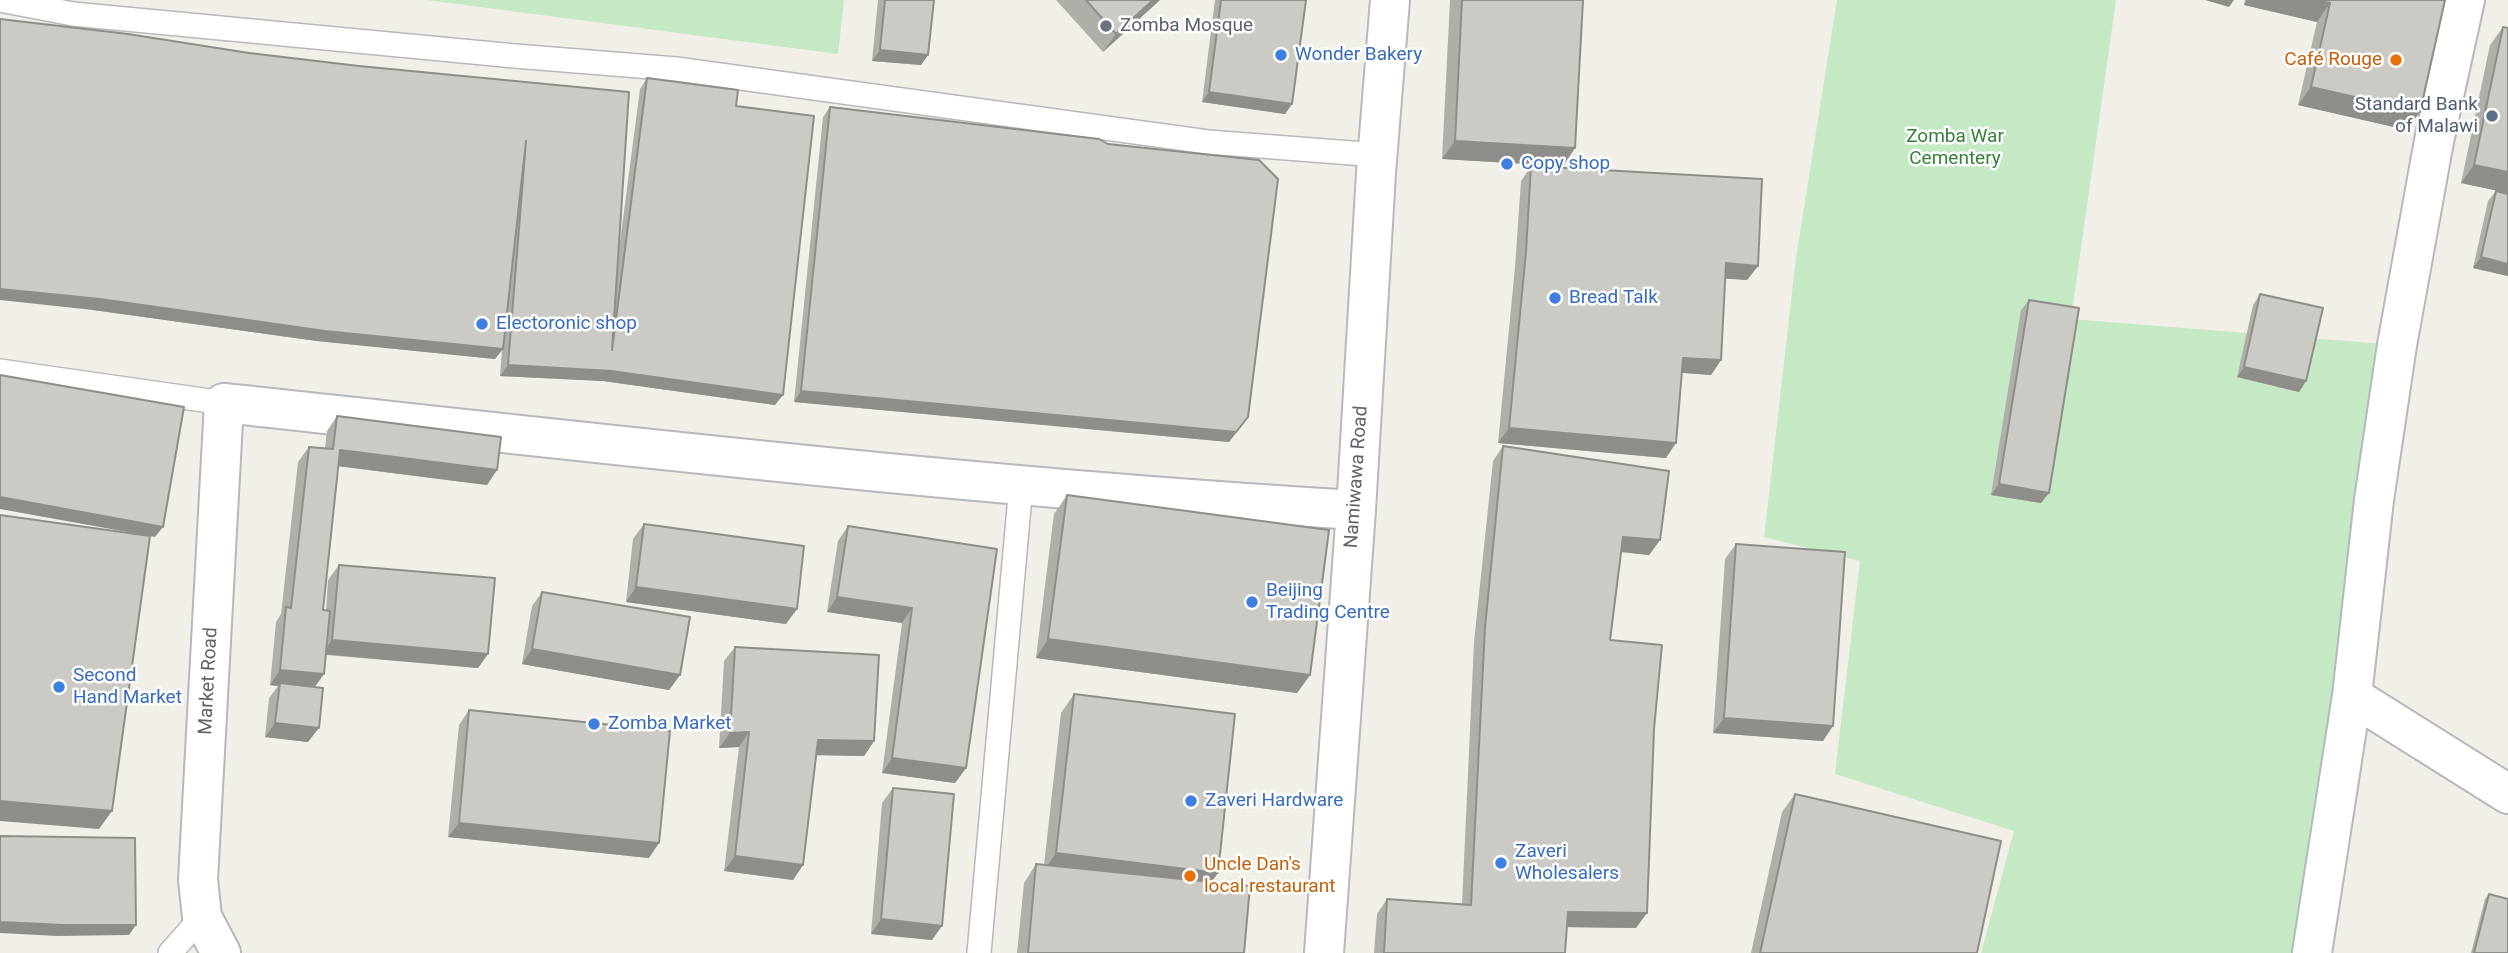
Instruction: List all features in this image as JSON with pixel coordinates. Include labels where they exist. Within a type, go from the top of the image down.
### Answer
[{"type":"street","name":"Namiwawa Road","points":[[1324,953],[1390,0]]},
{"type":"street","points":[[2312,953],[2352,696],[2374,500],[2397,345],[2434,141],[2465,0]]},
{"type":"street","points":[[224,403],[1021,485],[1356,510]]},
{"type":"street","name":"Market Road","points":[[221,953],[202,917],[198,880],[224,403]]},
{"type":"street","points":[[2352,696],[2508,794]]},
{"type":"lane","points":[[0,0],[73,14],[676,69],[1180,138],[1378,155]]},
{"type":"lane","points":[[0,371],[224,403]]},
{"type":"lane","points":[[979,953],[1021,485]]},
{"type":"lane","points":[[170,953],[202,917]]},
{"type":"green space","points":[[427,0],[844,0],[838,54]]},
{"type":"green space","name":"Zomba War Cementery","points":[[1837,0],[2116,0],[2071,319],[2397,345],[2324,953],[1981,953],[2014,831],[1835,774],[1860,561],[1764,537],[1796,258]]},
{"type":"building","points":[[885,0],[934,0],[928,55],[880,50]]},
{"type":"building","points":[[1086,0],[1153,0],[1116,34]]},
{"type":"building","points":[[1221,0],[1306,0],[1292,104],[1209,92]]},
{"type":"building","points":[[1462,0],[1583,0],[1575,148],[1455,141]]},
{"type":"building","points":[[2314,0],[2445,0],[2420,112],[2311,87],[2330,3]]},
{"type":"building","points":[[0,19],[359,66],[629,92],[612,350],[647,78],[738,90],[736,106],[814,116],[783,395],[611,371],[508,365],[526,141],[503,349],[325,331],[100,299],[0,289]]},
{"type":"building","points":[[2503,27],[2508,28],[2508,172],[2474,165]]},
{"type":"building","points":[[830,107],[1099,139],[1108,144],[1259,160],[1278,179],[1248,417],[1236,432],[801,391]]},
{"type":"building","points":[[1531,166],[1762,179],[1758,266],[1726,263],[1721,360],[1683,358],[1676,443],[1509,428],[1526,252]]},
{"type":"building","points":[[2496,191],[2508,194],[2508,264],[2481,257]]},
{"type":"building","points":[[2260,294],[2323,308],[2306,381],[2244,367]]},
{"type":"building","points":[[2029,300],[2079,308],[2049,493],[1999,484]]},
{"type":"building","points":[[0,375],[184,407],[163,527],[0,497]]},
{"type":"building","points":[[337,416],[501,437],[497,470],[340,450],[323,610],[330,611],[324,674],[280,670],[286,607],[291,608],[309,447],[333,449]]},
{"type":"building","points":[[1503,446],[1669,471],[1660,540],[1623,537],[1610,640],[1662,645],[1654,729],[1647,913],[1568,912],[1565,953],[1384,953],[1387,899],[1471,905],[1485,627]]},
{"type":"building","points":[[1067,495],[1329,530],[1310,675],[1048,639]]},
{"type":"building","name":"Second Hand Market","points":[[0,515],[150,536],[112,811],[0,801]]},
{"type":"building","points":[[644,524],[804,546],[797,609],[636,587]]},
{"type":"building","points":[[848,526],[997,549],[966,768],[892,758],[912,608],[837,597]]},
{"type":"building","points":[[1736,544],[1845,552],[1833,726],[1724,718]]},
{"type":"building","points":[[339,565],[495,578],[488,654],[332,640]]},
{"type":"building","points":[[542,592],[690,617],[680,675],[532,649]]},
{"type":"building","points":[[735,647],[879,655],[874,741],[818,740],[803,865],[735,856],[749,732],[730,733]]},
{"type":"building","points":[[280,683],[323,688],[319,728],[275,723]]},
{"type":"building","points":[[1074,694],[1235,714],[1218,873],[1056,853]]},
{"type":"building","points":[[469,710],[670,731],[659,843],[459,823]]},
{"type":"building","points":[[893,788],[954,794],[942,926],[881,919]]},
{"type":"building","points":[[1795,794],[2001,841],[1977,953],[1760,953]]},
{"type":"building","points":[[0,836],[135,838],[136,925],[0,922]]},
{"type":"building","points":[[1036,864],[1250,886],[1244,953],[1028,953]]},
{"type":"building","points":[[2489,894],[2508,899],[2508,953],[2474,953]]},
{"type":"place","name":"Zomba Mosque","points":[[1106,26]]},
{"type":"place","name":"Wonder Bakery","points":[[1281,55]]},
{"type":"place","name":"Café Rouge","points":[[2396,60]]},
{"type":"place","name":"Standard Bank of Malawi","points":[[2492,116]]},
{"type":"place","name":"Copy shop","points":[[1507,164]]},
{"type":"place","name":"Bread Talk","points":[[1555,298]]},
{"type":"place","name":"Electoronic shop","points":[[482,324]]},
{"type":"place","name":"Beijing Trading Centre","points":[[1252,602]]},
{"type":"place","name":"Second Hand Market","points":[[59,687]]},
{"type":"place","name":"Zomba Market","points":[[594,724]]},
{"type":"place","name":"Zaveri Hardware","points":[[1191,801]]},
{"type":"place","name":"Zaveri Wholesalers","points":[[1501,863]]},
{"type":"place","name":"Uncle Dan's local restaurant","points":[[1190,876]]}]
